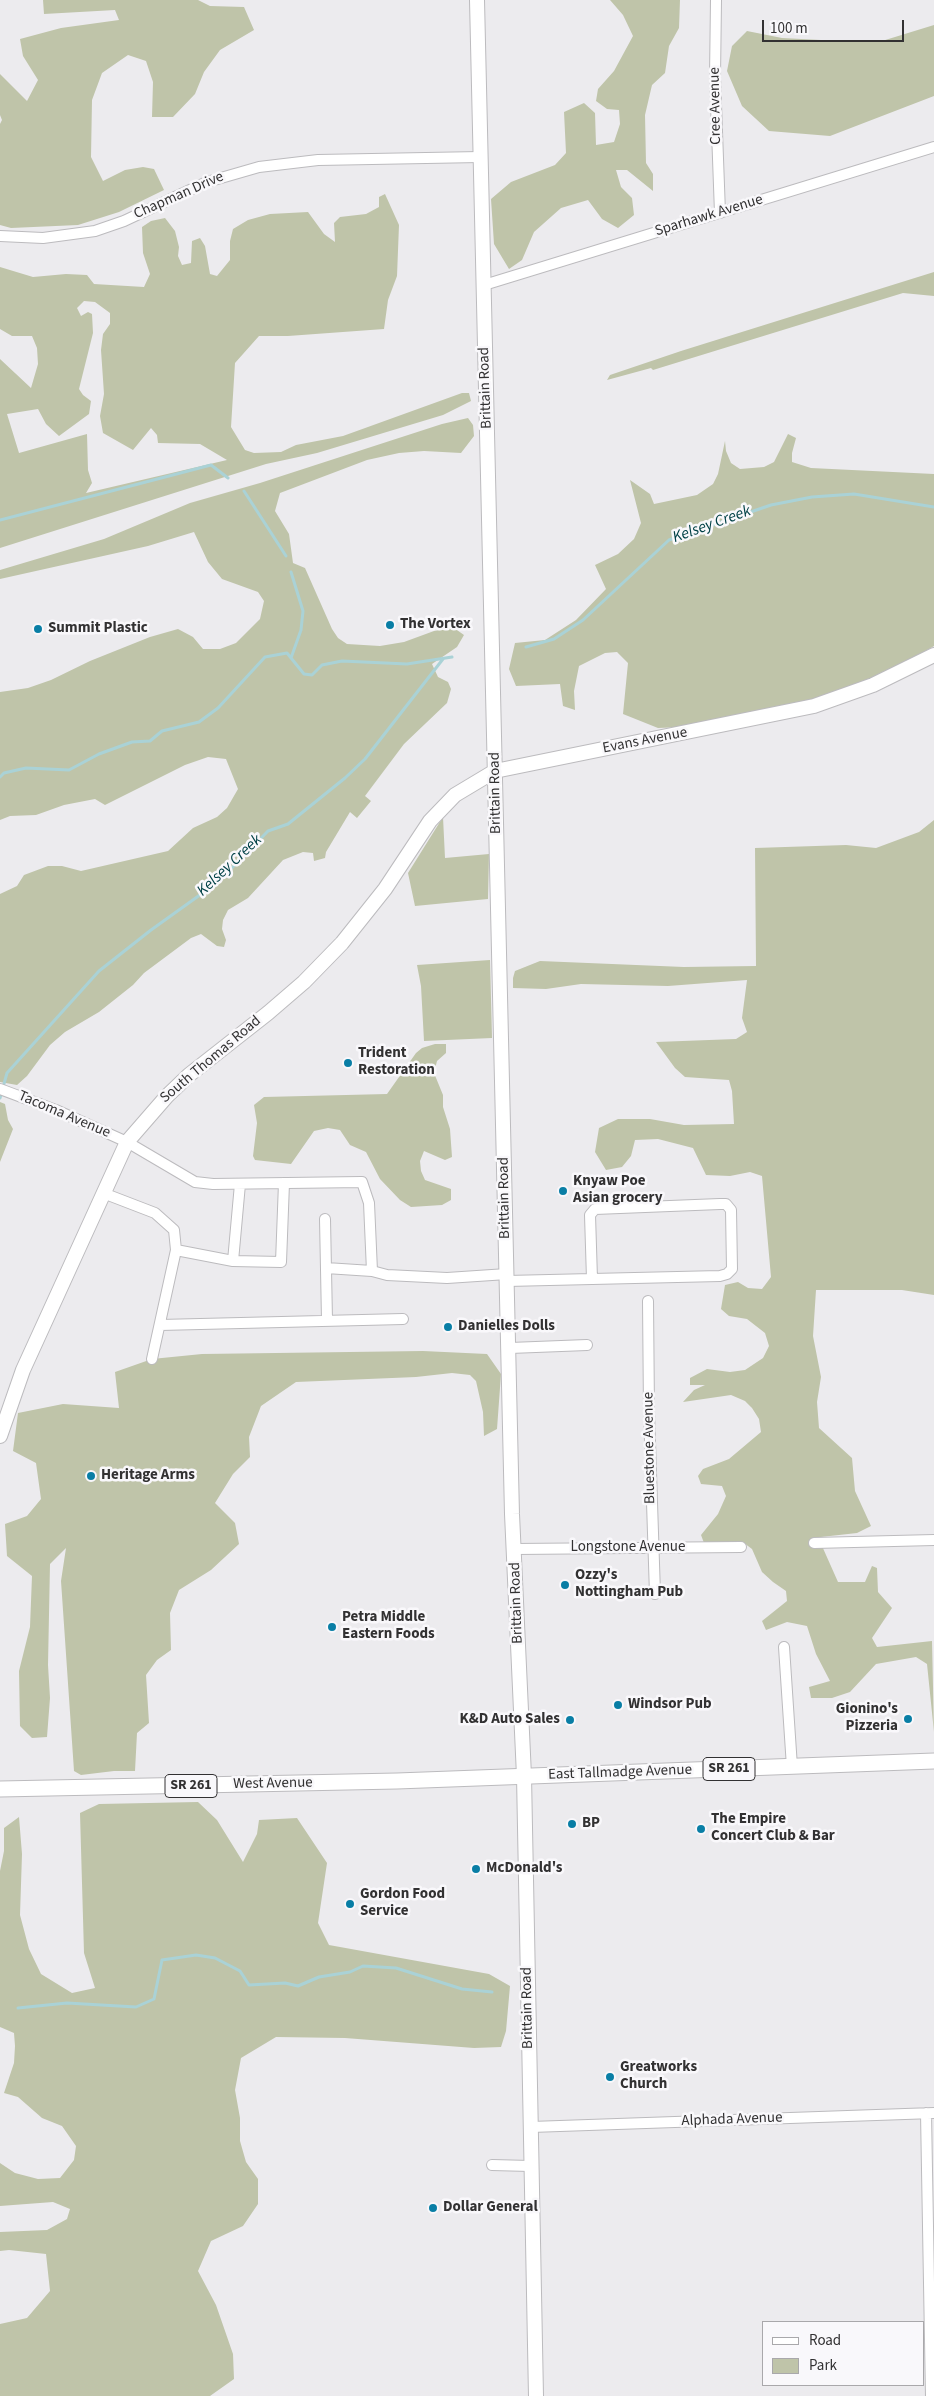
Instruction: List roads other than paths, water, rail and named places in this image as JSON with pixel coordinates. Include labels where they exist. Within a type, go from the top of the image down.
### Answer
[{"type":"main road","name":"Brittain Road","points":[[477,0],[514,1549],[524,1776],[531,2127],[530,2166],[536,2396]]},
{"type":"main road","name":"Evans Avenue","points":[[393,878],[430,821],[443,805],[462,789],[495,771],[814,706],[873,685],[934,655]]},
{"type":"main road","name":"South Thomas Road","points":[[0,1436],[23,1370],[127,1142],[167,1096],[189,1075],[268,1013],[310,976],[356,927],[393,878]]},
{"type":"main road","name":"East Tallmadge Avenue","points":[[397,1781],[934,1761]]},
{"type":"main road","name":"West Avenue","points":[[0,1790],[397,1781]]},
{"type":"street","name":"Cree Avenue","points":[[716,0],[715,77],[720,212]]},
{"type":"street","name":"Sparhawk Avenue","points":[[484,285],[934,147]]},
{"type":"street","name":"Chapman Drive","points":[[0,236],[58,237],[95,230],[124,221],[207,182],[259,167],[318,160],[480,157]]},
{"type":"street","name":"Tacoma Avenue","points":[[0,1089],[127,1142],[195,1182],[240,1184],[362,1182],[369,1203],[372,1271]]},
{"type":"street","points":[[176,1250],[233,1261],[281,1262],[284,1183]]},
{"type":"street","points":[[233,1261],[240,1184]]},
{"type":"street","points":[[103,1193],[155,1212],[174,1230],[176,1250],[152,1359]]},
{"type":"street","points":[[326,1268],[372,1271],[387,1276],[447,1278],[592,1279],[727,1274],[732,1269],[731,1210],[726,1204],[595,1209],[590,1215],[592,1279]]},
{"type":"street","points":[[325,1219],[327,1320]]},
{"type":"street","name":"Bluestone Avenue","points":[[648,1301],[648,1408],[655,1594]]},
{"type":"street","points":[[160,1325],[403,1319]]},
{"type":"street","points":[[510,1348],[586,1345]]},
{"type":"street","points":[[814,1543],[934,1540]]},
{"type":"street","name":"Longstone Avenue","points":[[514,1549],[742,1547]]},
{"type":"street","points":[[784,1647],[792,1766]]},
{"type":"street","points":[[930,2113],[932,2246],[931,2396]]},
{"type":"street","name":"Alphada Avenue","points":[[531,2127],[930,2113]]},
{"type":"street","points":[[492,2165],[530,2166]]},
{"type":"waterway","points":[[0,520],[211,465],[228,478]]},
{"type":"waterway","points":[[244,491],[286,556]]},
{"type":"waterway","name":"Kelsey Creek","points":[[526,647],[554,639],[583,620],[669,540],[771,505],[812,497],[854,494],[934,507]]},
{"type":"waterway","points":[[291,572],[303,611],[301,630],[291,658]]},
{"type":"waterway","points":[[0,777],[4,773],[26,768],[69,770],[99,754],[132,742],[150,741],[162,731],[199,722],[218,708],[265,657],[287,653],[304,674],[312,675],[322,665],[342,661],[407,664],[452,657]]},
{"type":"waterway","name":"Kelsey Creek","points":[[0,1098],[7,1073],[99,971],[151,930],[218,882],[268,831],[288,824],[345,778],[365,759],[443,659]]},
{"type":"waterway","points":[[18,2008],[67,2003],[136,2007],[154,1999],[162,1960],[196,1955],[215,1958],[240,1971],[249,1985],[285,1983],[298,1986],[319,1977],[350,1972],[363,1966],[396,1968],[462,1989],[492,1992]]},
{"type":"place","name":"The Vortex","points":[[390,625]]},
{"type":"place","name":"Summit Plastic","points":[[38,629]]},
{"type":"place","name":"Trident Restoration","points":[[348,1063]]},
{"type":"place","name":"Knyaw Poe Asian grocery","points":[[563,1191]]},
{"type":"place","name":"Danielles Dolls","points":[[448,1327]]},
{"type":"place","name":"Heritage Arms","points":[[91,1476]]},
{"type":"place","name":"Ozzy's Nottingham Pub","points":[[565,1585]]},
{"type":"place","name":"Petra Middle Eastern Foods","points":[[332,1627]]},
{"type":"place","name":"Windsor Pub","points":[[618,1705]]},
{"type":"place","name":"Gionino's Pizzeria","points":[[908,1719]]},
{"type":"place","name":"K&D Auto Sales","points":[[570,1720]]},
{"type":"place","name":"BP","points":[[572,1824]]},
{"type":"place","name":"The Empire Concert Club & Bar","points":[[701,1829]]},
{"type":"place","name":"McDonald's","points":[[476,1869]]},
{"type":"place","name":"Gordon Food Service","points":[[350,1904]]},
{"type":"place","name":"Greatworks Church","points":[[610,2077]]},
{"type":"place","name":"Dollar General","points":[[433,2208]]}]
